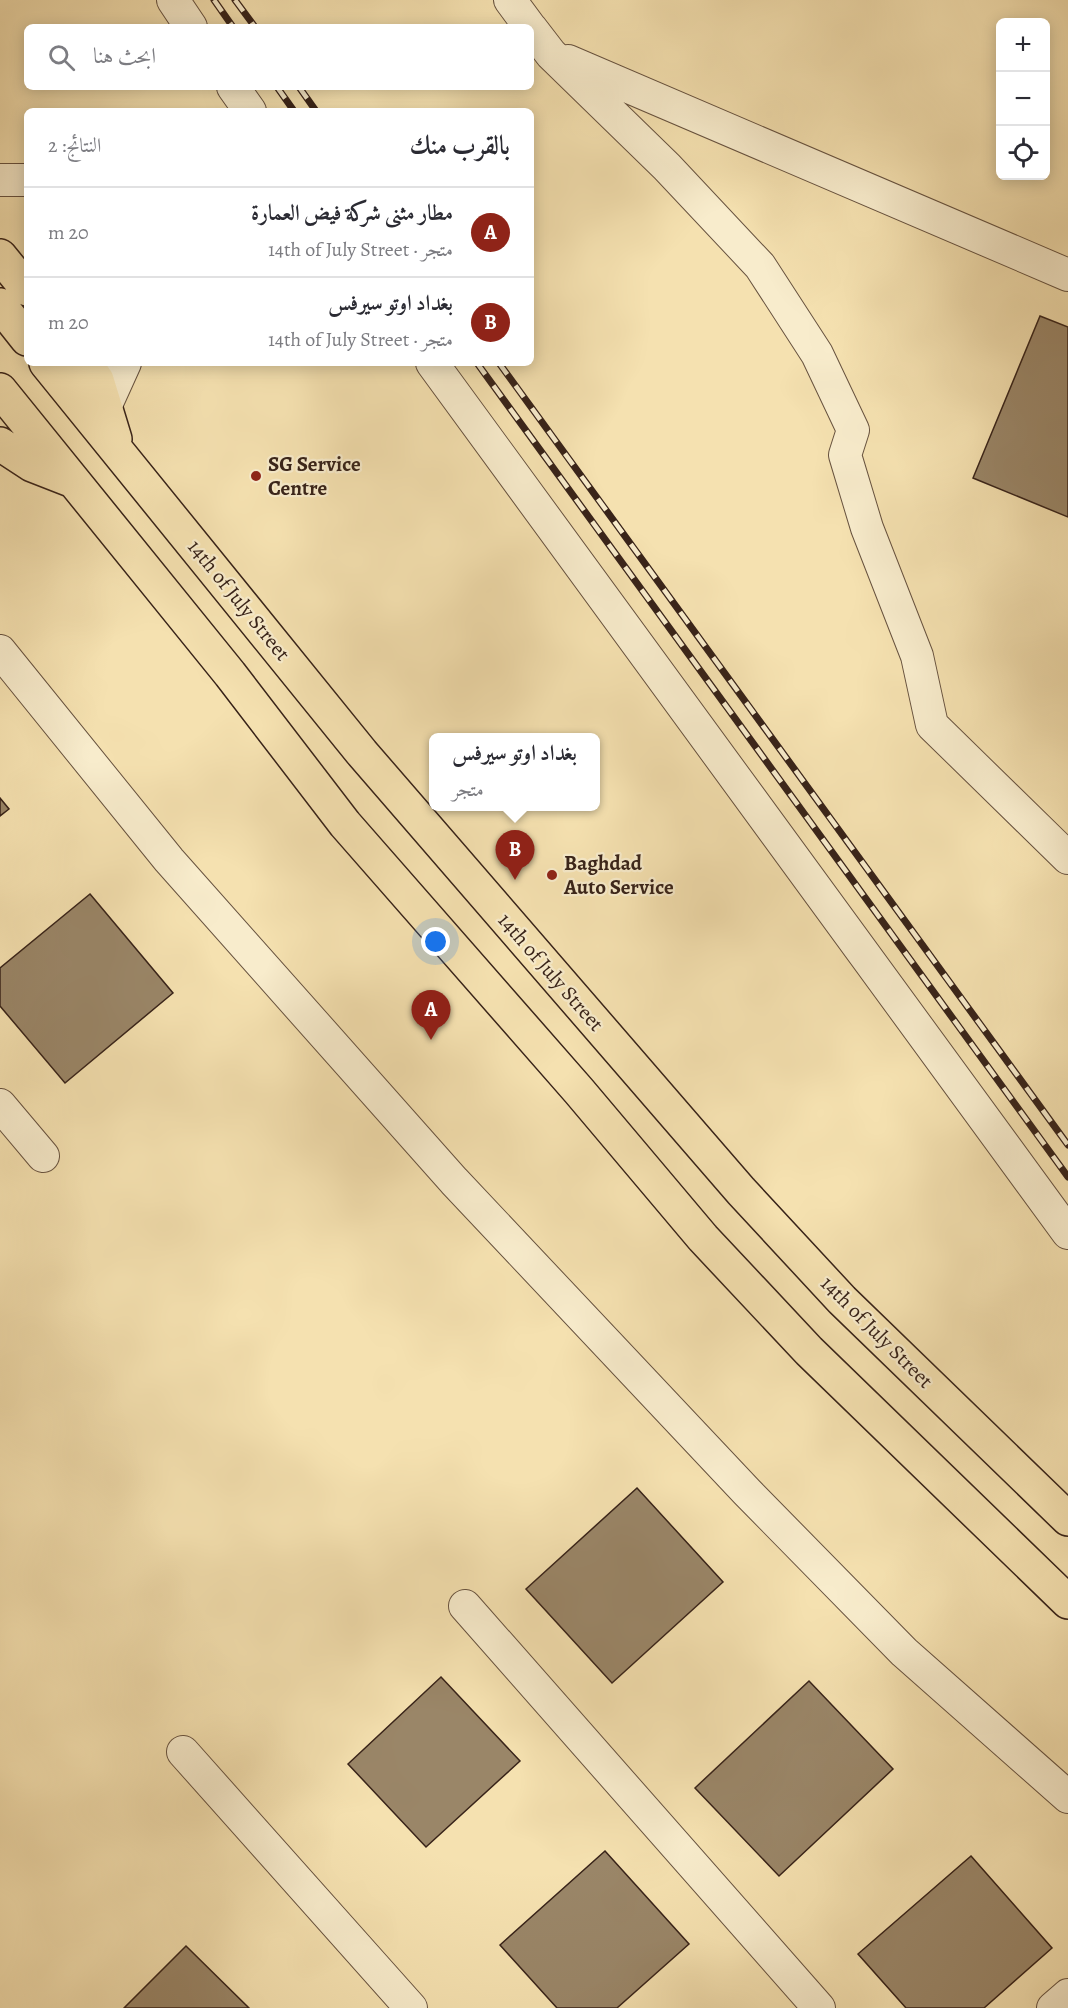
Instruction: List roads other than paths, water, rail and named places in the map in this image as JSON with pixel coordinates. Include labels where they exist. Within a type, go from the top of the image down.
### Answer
[{"type":"main road","points":[[0,256],[24,285]]},
{"type":"main road","points":[[0,305],[24,335]]},
{"type":"main road","name":"14th of July Street","points":[[48,366],[362,753],[741,1191],[842,1300],[1068,1520]]},
{"type":"main road","points":[[87,366],[97,380],[106,405],[117,450]]},
{"type":"main road","points":[[0,390],[230,674],[345,824],[579,1091],[703,1239],[809,1351],[1068,1602]]},
{"type":"main road","points":[[0,444],[32,465],[75,482]]},
{"type":"street","points":[[173,0],[189,24]]},
{"type":"street","points":[[510,0],[528,24]]},
{"type":"street","points":[[534,32],[551,54],[667,167],[760,266],[817,354],[853,430],[845,456],[867,528],[917,656],[932,725],[1068,858]]},
{"type":"street","points":[[551,54],[1068,275]]},
{"type":"street","points":[[235,90],[248,108]]},
{"type":"street","points":[[0,180],[24,180]]},
{"type":"street","points":[[106,405],[124,366]]},
{"type":"street","points":[[434,366],[1068,1233]]},
{"type":"street","points":[[0,651],[169,860],[453,1181],[747,1492],[904,1652],[1068,1797]]},
{"type":"street","points":[[0,1105],[43,1156]]},
{"type":"street","points":[[465,1606],[819,2008]]},
{"type":"street","points":[[183,1752],[411,2008]]},
{"type":"street","points":[[1053,2008],[1068,1995]]},
{"type":"railway","points":[[214,0],[231,24]]},
{"type":"railway","points":[[235,0],[253,24]]},
{"type":"railway","points":[[279,90],[292,108]]},
{"type":"railway","points":[[301,90],[314,108]]},
{"type":"railway","points":[[479,366],[1068,1177]]},
{"type":"railway","points":[[501,366],[1068,1145]]},
{"type":"place","name":"SG Service Centre","points":[[256,476]]},
{"type":"place","name":"Baghdad Auto Service","points":[[552,875]]},
{"type":"place","name":"بغداد اوتو سيرفس","points":[[515,880]]},
{"type":"place","name":"مطار مثنى شركة فيض العمارة","points":[[431,1040]]}]
